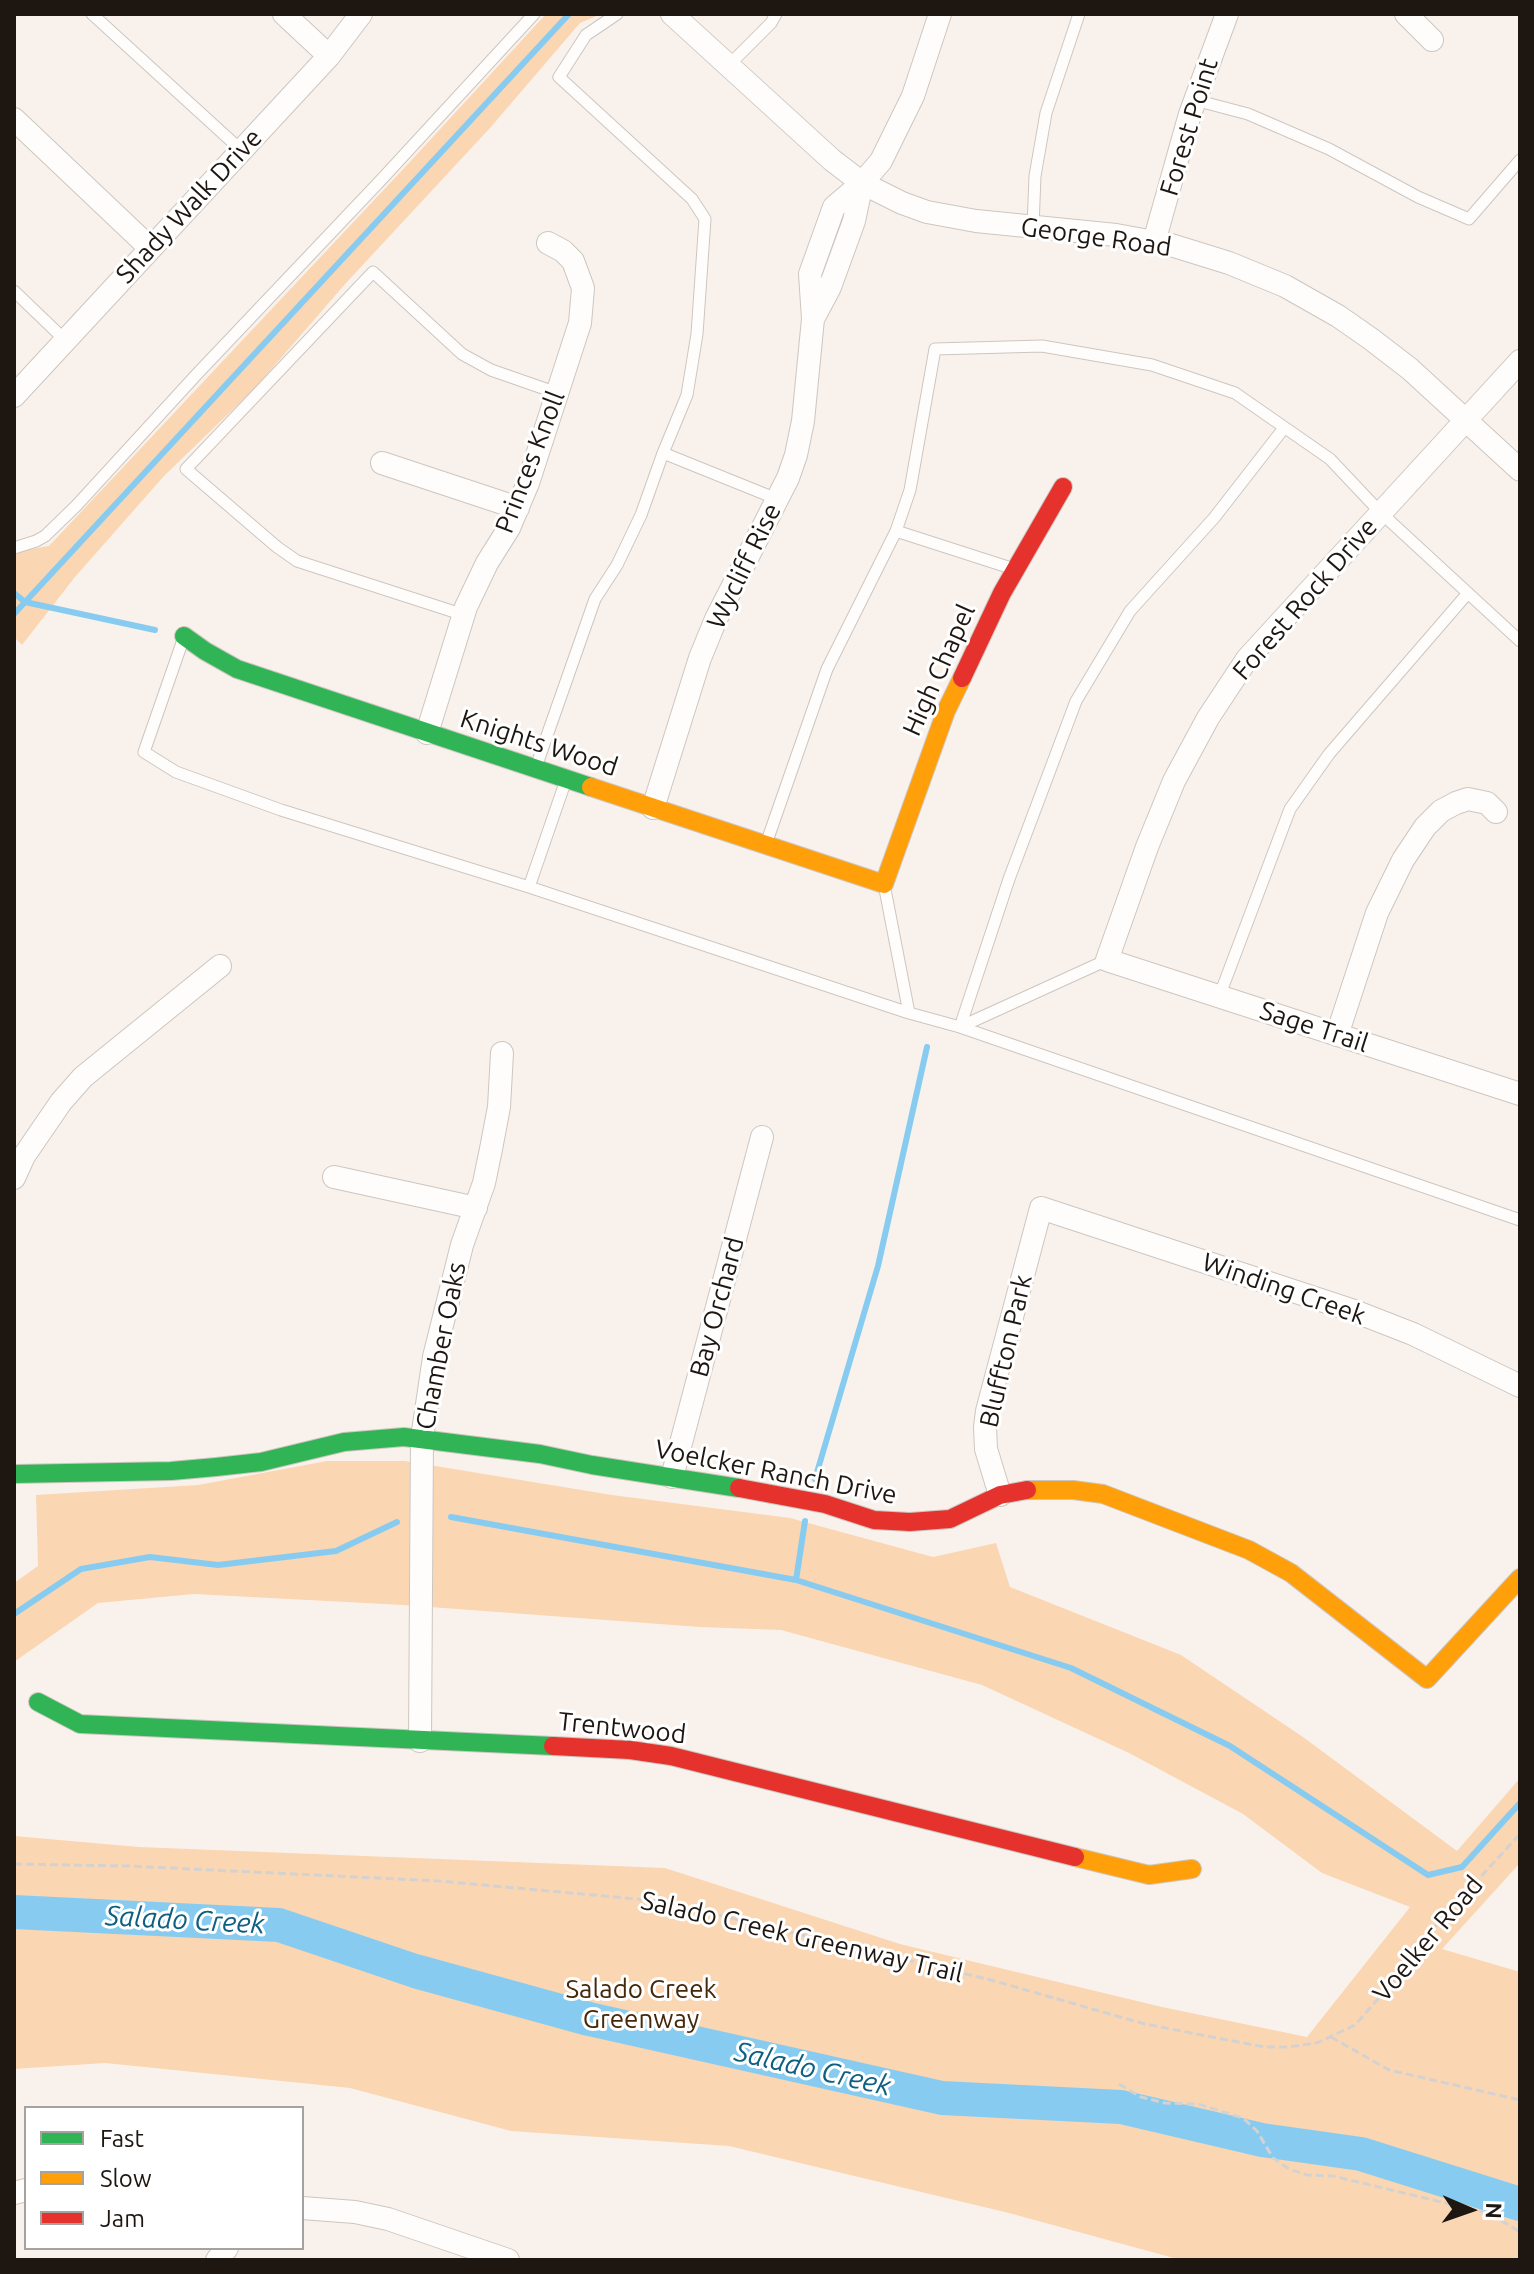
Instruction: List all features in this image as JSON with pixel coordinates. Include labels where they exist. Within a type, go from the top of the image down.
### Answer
[{"type":"street","points":[[284,14],[329,56]]},
{"type":"street","name":"Shady Walk Drive","points":[[14,396],[329,56],[361,14]]},
{"type":"street","name":"George Road","points":[[672,14],[832,160],[862,183],[927,212],[976,221],[1116,235],[1154,242],[1229,263],[1285,286],[1338,316],[1410,369],[1520,470]]},
{"type":"street","points":[[862,183],[881,161],[913,96],[940,14]]},
{"type":"street","name":"Forest Point","points":[[1154,242],[1195,100],[1227,14]]},
{"type":"street","points":[[1406,14],[1432,40]]},
{"type":"street","points":[[14,119],[150,248]]},
{"type":"street","name":"Wycliff Rise","points":[[653,808],[700,658],[796,455],[803,421],[813,319],[830,287],[854,221],[862,183]]},
{"type":"street","name":"Princes Knoll","points":[[427,733],[464,615],[487,563],[509,528],[528,483],[580,323],[583,288],[573,261],[548,243]]},
{"type":"street","name":"Forest Rock Drive","points":[[1107,960],[1174,781],[1208,718],[1247,659],[1520,361]]},
{"type":"street","points":[[382,463],[518,508]]},
{"type":"street","name":"High Chapel","points":[[884,884],[946,711],[1002,593],[1063,487]]},
{"type":"street","name":"Knights Wood","points":[[184,636],[237,669],[884,884]]},
{"type":"street","points":[[1337,1035],[1377,913],[1403,860],[1425,827],[1441,811],[1468,799],[1487,803],[1496,812]]},
{"type":"street","name":"Sage Trail","points":[[1107,960],[1519,1091]]},
{"type":"street","points":[[14,1178],[24,1156],[83,1077],[220,966]]},
{"type":"street","name":"Chamber Oaks","points":[[420,1741],[422,1438],[434,1357],[462,1245],[484,1183],[499,1107],[502,1053]]},
{"type":"street","name":"Bay Orchard","points":[[672,1477],[762,1137]]},
{"type":"street","points":[[334,1177],[476,1208]]},
{"type":"street","name":"Winding Creek","points":[[1041,1208],[1354,1311],[1413,1334],[1520,1386]]},
{"type":"street","name":"Bluffton Park","points":[[1000,1495],[986,1449],[987,1411],[1041,1208]]},
{"type":"street","name":"Voelcker Ranch Drive","points":[[14,1474],[186,1470],[261,1462],[344,1442],[404,1437],[540,1454],[783,1496],[886,1521],[950,1519],[1000,1495],[1027,1490],[1073,1490],[1103,1494],[1249,1550],[1291,1573],[1427,1679],[1520,1578]]},
{"type":"street","name":"Trentwood","points":[[38,1702],[80,1724],[630,1750],[671,1756],[1149,1875],[1192,1869]]},
{"type":"street","points":[[304,2208],[355,2212],[388,2219],[508,2260]]},
{"type":"lane","points":[[92,14],[241,150]]},
{"type":"lane","points":[[14,548],[45,536],[76,506],[534,14]]},
{"type":"lane","points":[[536,769],[595,599],[623,553],[641,515],[687,395],[697,334],[705,219],[692,199],[559,77],[586,35],[617,14]]},
{"type":"lane","points":[[728,66],[771,23],[776,14]]},
{"type":"lane","points":[[1033,227],[1035,176],[1046,113],[1079,14]]},
{"type":"lane","points":[[1195,100],[1248,114],[1329,149],[1418,197],[1469,219],[1520,160]]},
{"type":"lane","points":[[464,615],[297,561],[186,469],[373,272],[462,354],[491,370],[557,393]]},
{"type":"lane","points":[[14,291],[65,340]]},
{"type":"lane","points":[[766,845],[827,669],[896,531],[910,490],[935,349],[1042,346],[1152,365],[1235,393],[1330,459],[1380,512],[1520,641]]},
{"type":"lane","points":[[960,1027],[1009,879],[1076,701],[1130,611],[1214,518],[1284,428]]},
{"type":"lane","points":[[663,453],[777,499]]},
{"type":"lane","points":[[896,531],[1015,570]]},
{"type":"lane","points":[[1219,997],[1290,809],[1329,754],[1468,593]]},
{"type":"lane","points":[[184,636],[144,752],[176,772],[281,810],[960,1027],[1520,1220]]},
{"type":"lane","points":[[529,887],[566,779]]},
{"type":"lane","points":[[884,884],[909,1013]]},
{"type":"lane","points":[[960,1027],[1107,960]]},
{"type":"path","name":"Voelker Road","points":[[1331,2037],[1355,2025],[1400,1974],[1429,1933],[1520,1834]]},
{"type":"path","name":"Salado Creek Greenway Trail","points":[[14,1864],[439,1881],[659,1901],[991,1980],[1145,2024],[1264,2047],[1317,2043],[1331,2037]]},
{"type":"path","points":[[1331,2037],[1389,2070],[1520,2100]]},
{"type":"path","points":[[1119,2084],[1141,2097],[1165,2103],[1198,2104],[1243,2118],[1257,2131],[1273,2158],[1289,2169],[1307,2175],[1333,2176],[1491,2214],[1520,2232]]},
{"type":"green space","points":[[546,14],[601,14],[580,23],[490,128],[346,283],[255,388],[164,476],[75,577],[22,645],[14,637],[14,552],[49,546]]},
{"type":"green space","name":"Salado Creek Greenway","points":[[327,1461],[405,1461],[612,1495],[790,1518],[933,1557],[996,1543],[1010,1587],[1181,1655],[1303,1737],[1457,1851],[1520,1778],[1520,1863],[1442,1949],[1520,1972],[1520,2260],[1181,2260],[1009,2213],[729,2146],[511,2131],[350,2088],[105,2063],[14,2069],[14,1836],[139,1847],[665,1868],[900,1944],[1162,2007],[1307,2037],[1410,1907],[1322,1873],[1243,1814],[1129,1753],[982,1685],[781,1630],[194,1594],[98,1603],[14,1662],[14,1583],[38,1566],[36,1495],[198,1485]]},
{"type":"waterway","points":[[14,614],[569,14]]},
{"type":"waterway","points":[[14,593],[25,602],[155,630]]},
{"type":"waterway","points":[[815,1479],[878,1266],[927,1047]]},
{"type":"waterway","points":[[451,1517],[796,1580],[1071,1668],[1230,1746],[1428,1875],[1462,1867],[1520,1803]]},
{"type":"waterway","points":[[796,1580],[805,1521]]},
{"type":"waterway","points":[[14,1614],[81,1569],[150,1557],[218,1565],[336,1551],[397,1522]]},
{"type":"waterway","name":"Salado Creek","points":[[14,1912],[279,1925],[415,1971],[589,2019],[942,2098],[1121,2107],[1262,2140],[1361,2154],[1520,2204]]},
{"type":"traffic: fast","points":[[184,636],[237,669],[591,787]]},
{"type":"traffic: fast","points":[[14,1474],[171,1471],[216,1467],[261,1462],[344,1442],[404,1437],[540,1454],[739,1488]]},
{"type":"traffic: fast","points":[[38,1702],[80,1724],[553,1746]]},
{"type":"traffic: slow","points":[[591,787],[884,884],[946,711],[962,678]]},
{"type":"traffic: slow","points":[[1027,1490],[1073,1490],[1103,1494],[1249,1550],[1291,1573],[1427,1679],[1520,1578]]},
{"type":"traffic: slow","points":[[1075,1857],[1149,1875],[1192,1869]]},
{"type":"traffic: jam","points":[[962,678],[1002,593],[1063,487]]},
{"type":"traffic: jam","points":[[739,1488],[825,1504],[874,1520],[910,1522],[950,1519],[1000,1495],[1027,1490]]},
{"type":"traffic: jam","points":[[553,1746],[630,1750],[671,1756],[1075,1857]]}]
